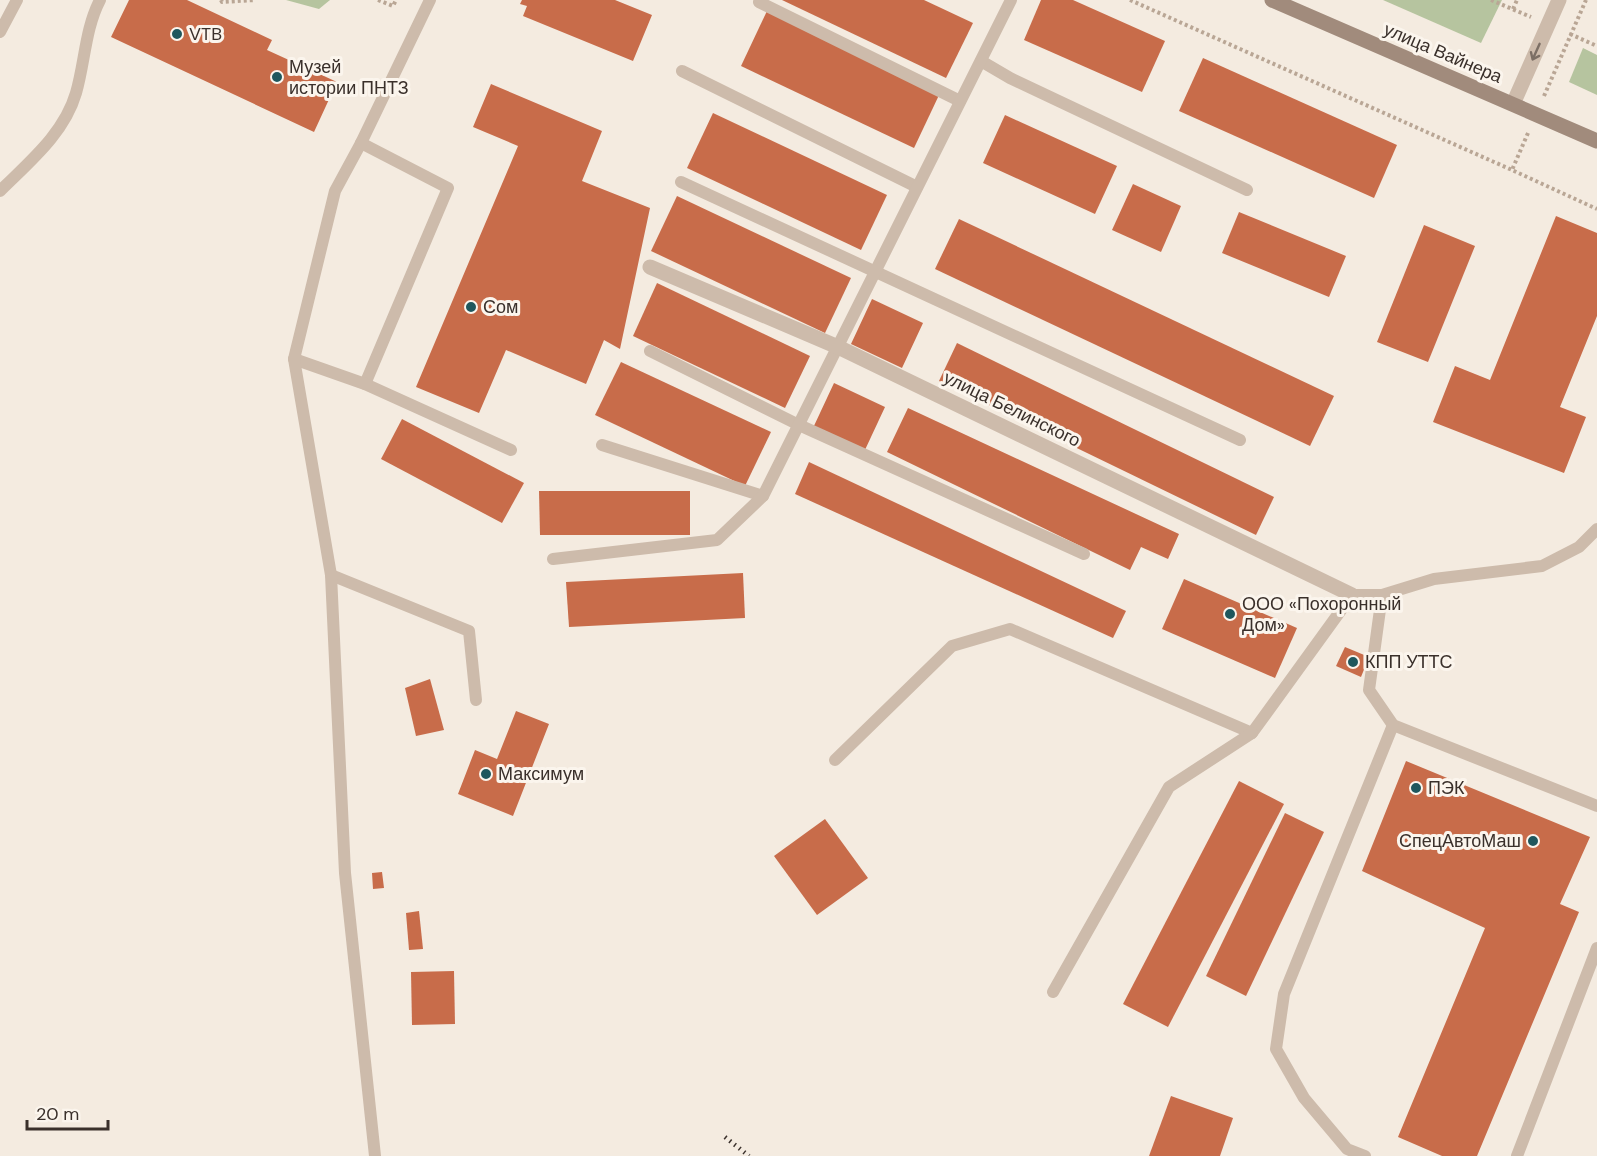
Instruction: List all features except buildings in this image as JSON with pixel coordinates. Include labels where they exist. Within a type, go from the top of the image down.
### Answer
[{"type":"main road","name":"улица Вайнера","points":[[1272,0],[1597,141]]},
{"type":"street","points":[[1513,104],[1559,0]]},
{"type":"street","name":"улица Белинского","points":[[650,267],[838,347],[1352,596]]},
{"type":"lane","points":[[0,32],[17,0]]},
{"type":"lane","points":[[0,191],[45,147],[63,121],[75,95],[91,18],[100,0]]},
{"type":"lane","points":[[375,1156],[345,873],[330,575],[294,359],[335,191],[361,143],[430,0]]},
{"type":"lane","points":[[553,559],[717,540],[763,496],[1011,0]]},
{"type":"lane","points":[[759,2],[960,101]]},
{"type":"lane","points":[[981,61],[1010,78],[1247,190]]},
{"type":"lane","points":[[682,71],[917,188]]},
{"type":"lane","points":[[361,143],[448,188],[365,384]]},
{"type":"lane","points":[[681,182],[1240,440]]},
{"type":"lane","points":[[650,351],[799,424],[1084,554]]},
{"type":"lane","points":[[294,359],[365,384],[511,450]]},
{"type":"lane","points":[[602,445],[763,496]]},
{"type":"lane","points":[[1053,992],[1169,786],[1252,733],[1352,596],[1382,595],[1434,579],[1542,566],[1579,547],[1597,529]]},
{"type":"lane","points":[[330,575],[469,631],[476,700]]},
{"type":"lane","points":[[1382,595],[1369,690],[1393,725],[1597,806]]},
{"type":"lane","points":[[834,760],[952,646],[1010,629],[1252,733]]},
{"type":"lane","points":[[1365,1156],[1347,1149],[1304,1098],[1276,1049],[1284,994],[1393,725]]},
{"type":"lane","points":[[1517,1156],[1597,948]]},
{"type":"path","points":[[222,1],[255,0]]},
{"type":"path","points":[[378,0],[393,6],[396,0]]},
{"type":"path","points":[[1130,0],[1512,170]]},
{"type":"path","points":[[1513,9],[1517,0]]},
{"type":"green space","points":[[286,0],[330,0],[319,9]]},
{"type":"green space","points":[[1383,0],[1502,0],[1481,43]]},
{"type":"green space","points":[[1583,48],[1597,55],[1597,95],[1569,82]]},
{"type":"railway","points":[[725,1137],[749,1156]]},
{"type":"place","name":"VTB","points":[[177,34]]},
{"type":"place","name":"Музей истории ПНТЗ","points":[[277,77]]},
{"type":"place","name":"Сом","points":[[471,307]]},
{"type":"place","name":"ООО «Похоронный Дом»","points":[[1230,614]]},
{"type":"place","name":"КПП УТТС","points":[[1353,662]]},
{"type":"place","name":"Максимум","points":[[486,774]]},
{"type":"place","name":"ПЭК","points":[[1416,788]]},
{"type":"place","name":"СпецАвтоМаш","points":[[1533,841]]}]
